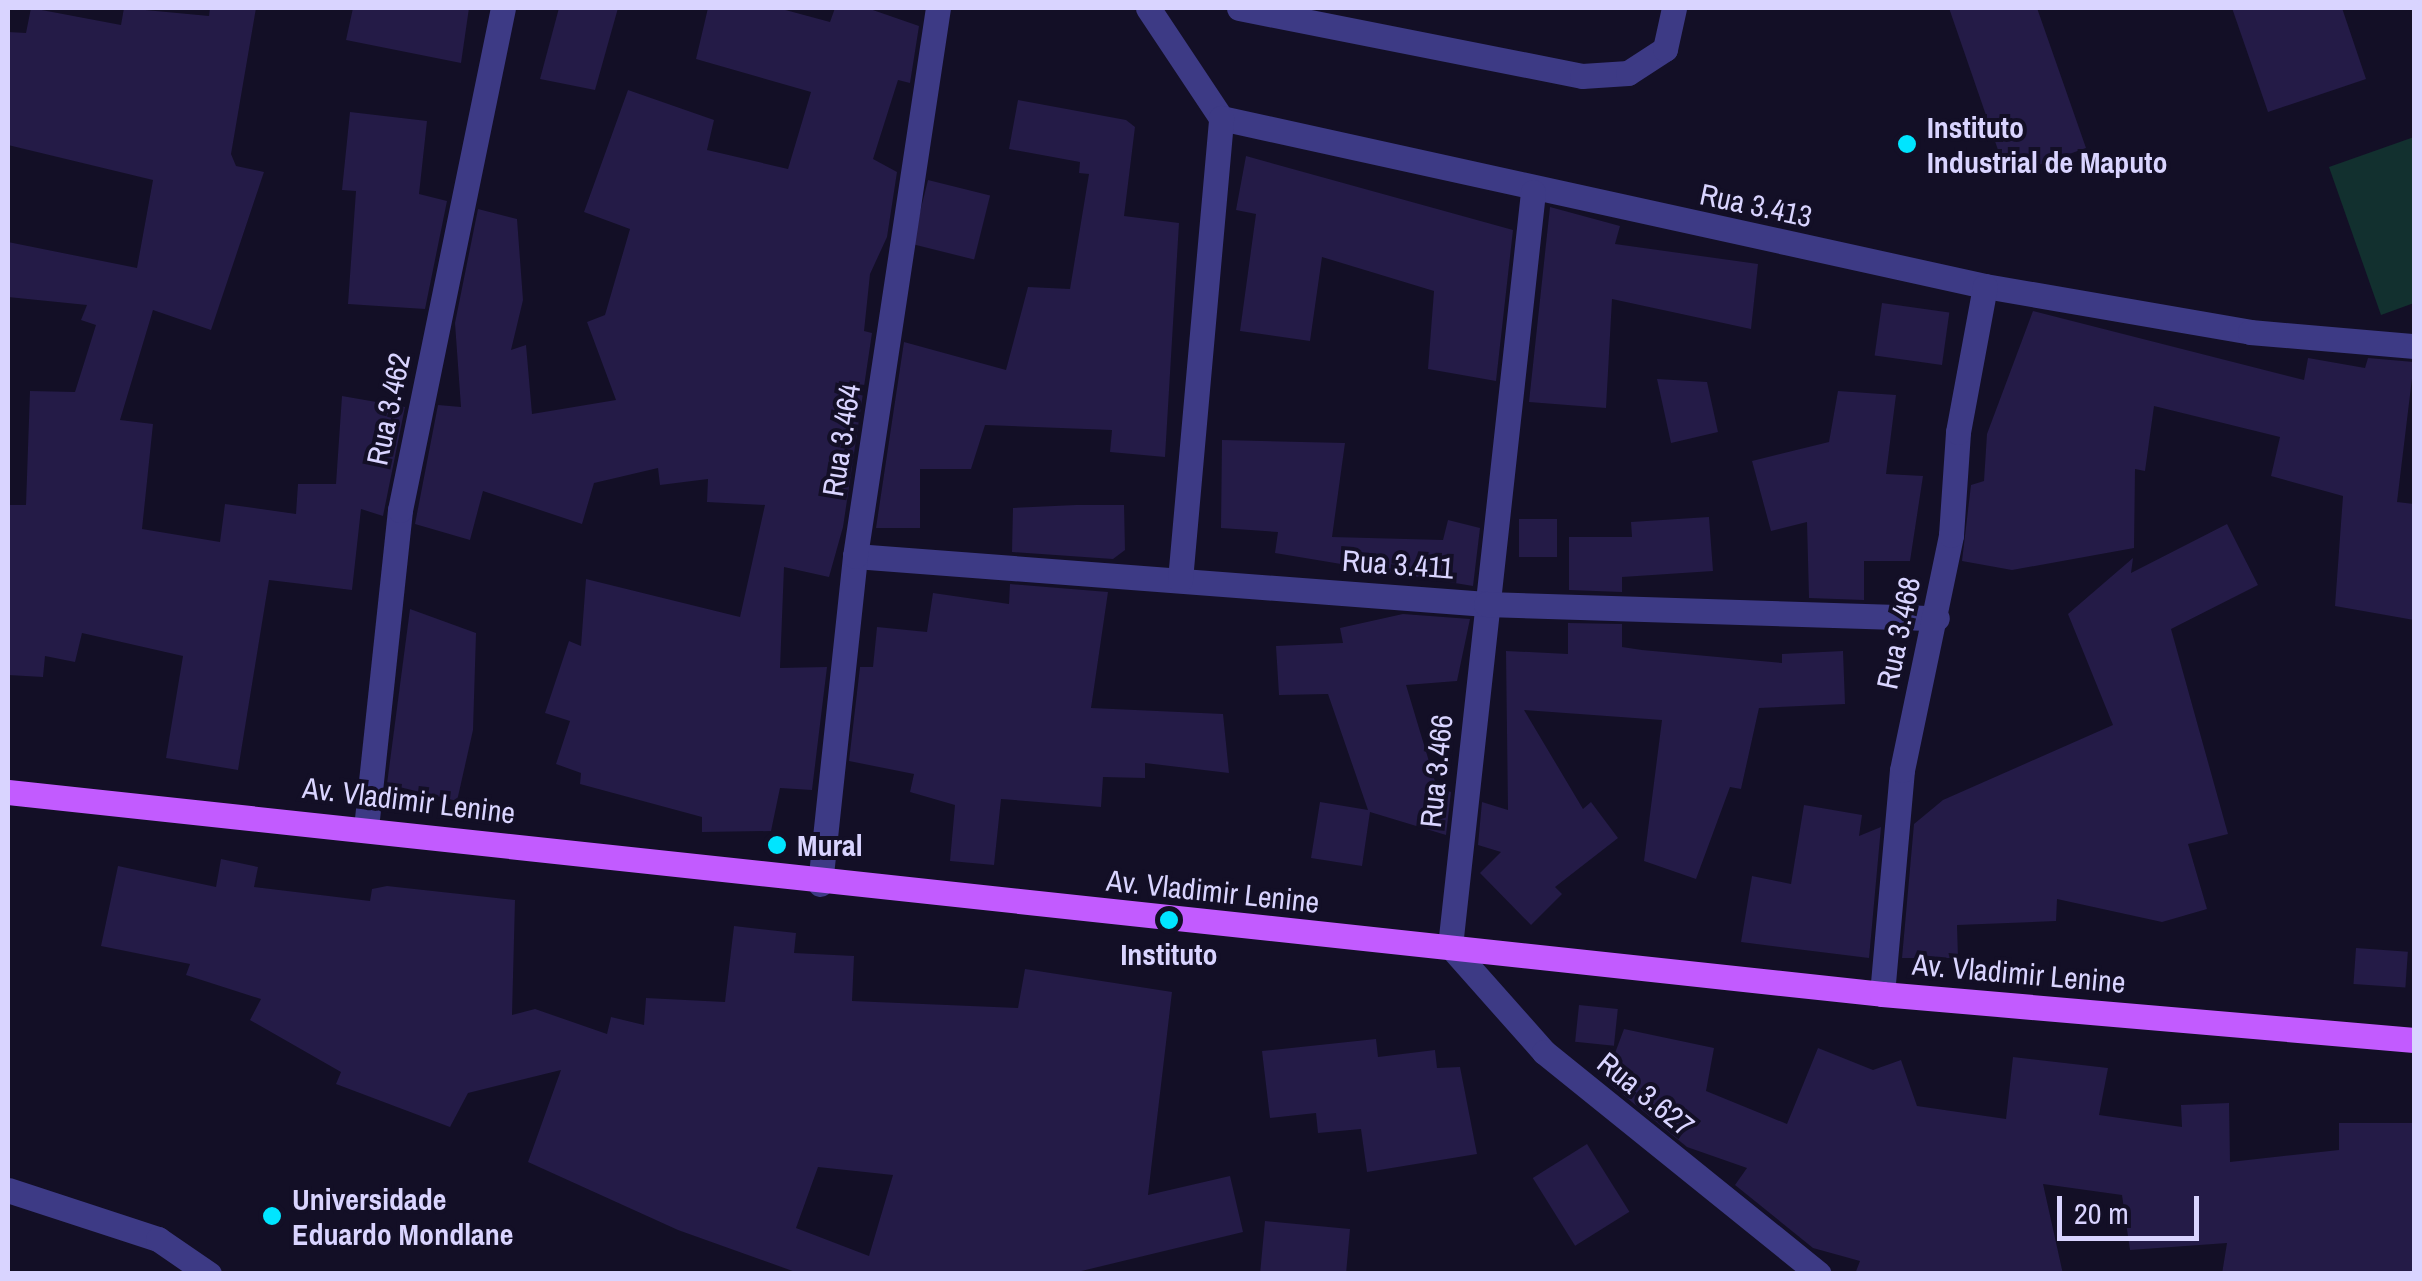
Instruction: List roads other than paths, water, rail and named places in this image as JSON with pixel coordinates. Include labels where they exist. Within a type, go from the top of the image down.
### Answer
[{"type":"main road","name":"Av. Vladimir Lenine","points":[[8,792],[366,828],[820,884],[1450,946],[1882,994],[2414,1040]]},
{"type":"street","name":"Rua 3.462","points":[[366,828],[400,510],[502,8]]},
{"type":"street","name":"Rua 3.464","points":[[820,884],[855,556],[938,8]]},
{"type":"street","points":[[1148,8],[1220,118],[1180,580]]},
{"type":"street","points":[[1239,8],[1582,76],[1628,73],[1665,49],[1674,8]]},
{"type":"street","name":"Rua 3.413","points":[[1220,118],[1533,192],[1985,286],[2250,332],[2414,346]]},
{"type":"street","name":"Rua 3.466","points":[[1450,946],[1533,192]]},
{"type":"street","name":"Rua 3.468","points":[[1882,994],[1902,770],[1937,618],[1985,286]]},
{"type":"street","name":"Rua 3.411","points":[[855,556],[1486,604],[1937,618]]},
{"type":"street","name":"Rua 3.627","points":[[1450,946],[1544,1052],[1819,1274]]},
{"type":"street","points":[[8,1190],[158,1239],[208,1274]]},
{"type":"place","name":"Instituto Industrial de Maputo","points":[[1907,144]]},
{"type":"place","name":"Mural","points":[[777,845]]},
{"type":"place","name":"Instituto","points":[[1169,920]]},
{"type":"place","name":"Universidade Eduardo Mondlane","points":[[272,1216]]}]
